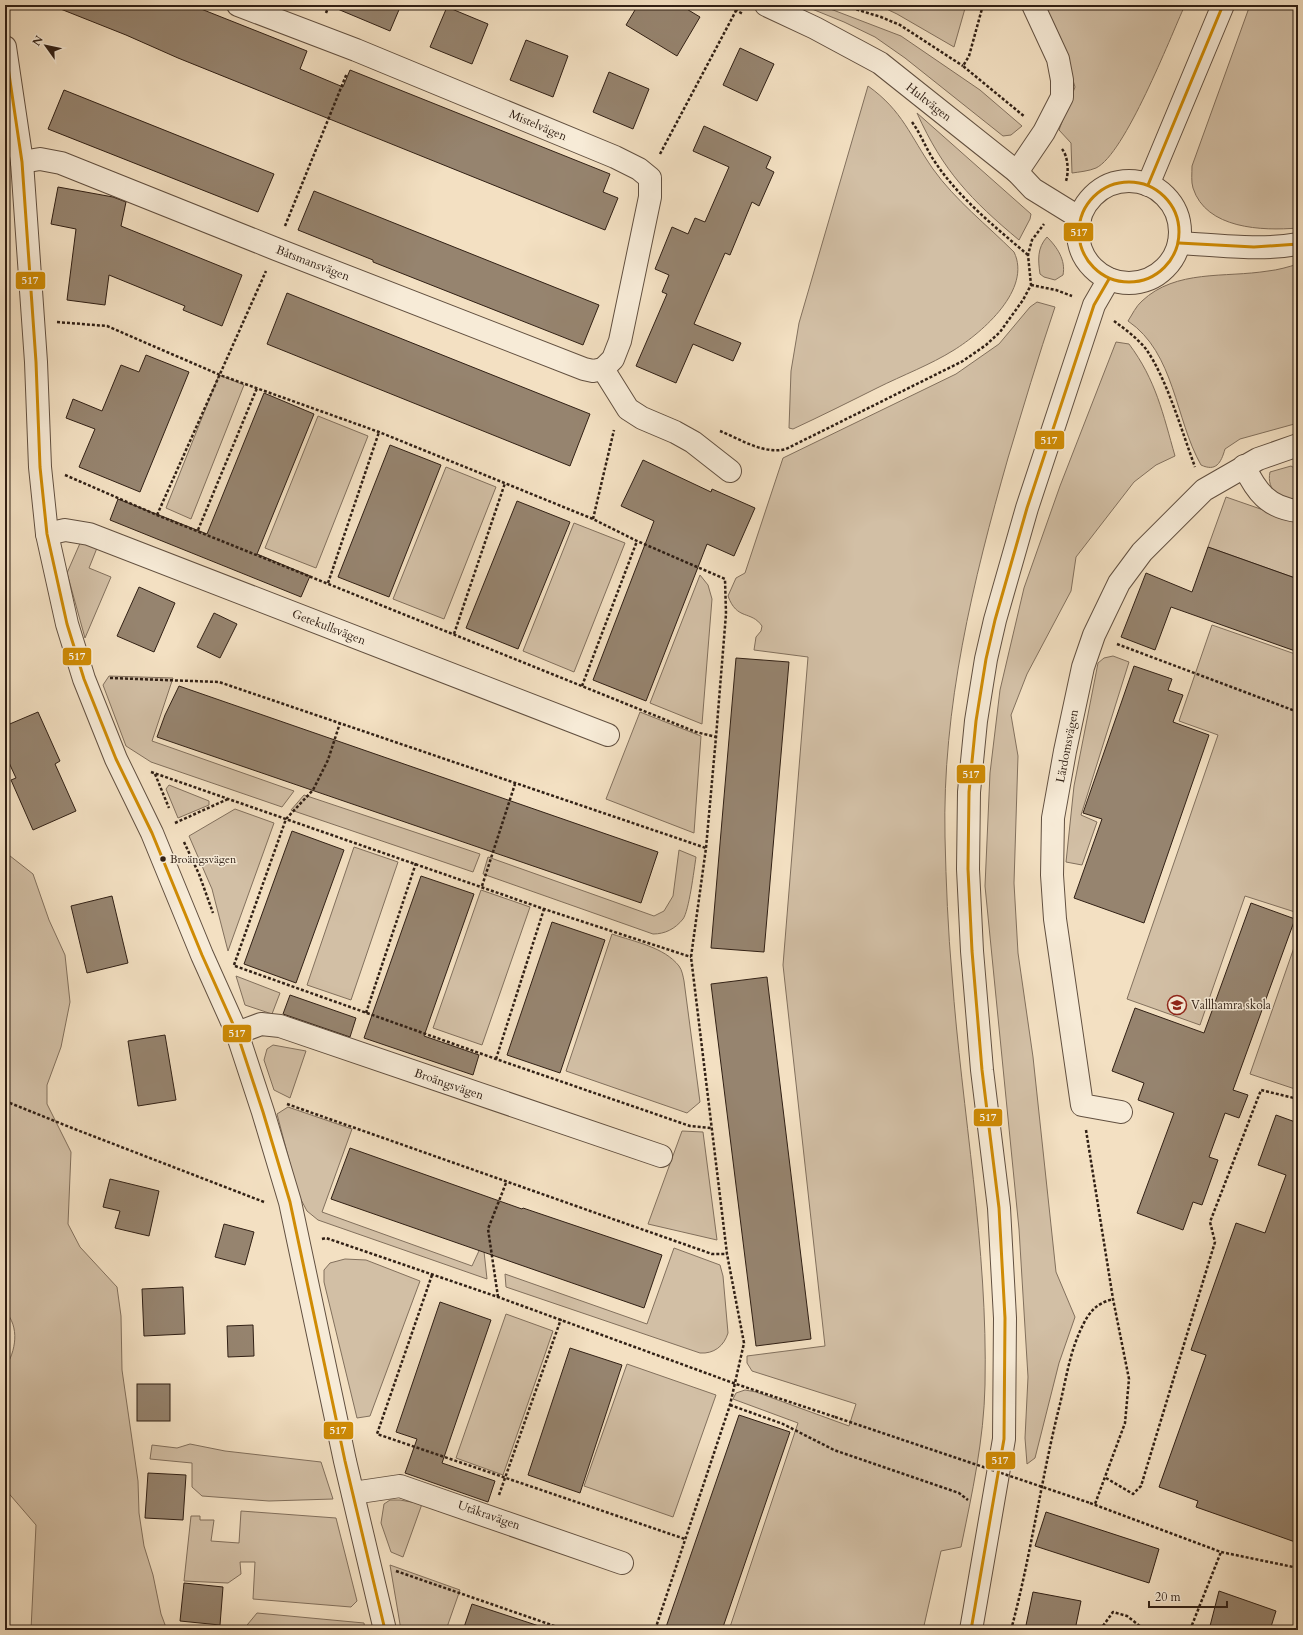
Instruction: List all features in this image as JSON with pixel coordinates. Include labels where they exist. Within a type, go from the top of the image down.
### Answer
[{"type":"street","name":"Mistelvägen","points":[[238,5],[356,50],[615,157],[639,169],[650,178]]},
{"type":"street","points":[[1017,172],[1044,132],[1062,97],[1062,80],[1058,59],[1033,5]]},
{"type":"street","points":[[1148,185],[1223,5]]},
{"type":"street","name":"Hultvägen","points":[[758,11],[822,31],[880,63],[1017,172],[1033,189],[1080,218]]},
{"type":"street","points":[[5,47],[22,162],[36,362],[40,467],[47,534],[67,624],[84,679],[116,759],[152,833],[202,955],[237,1033],[288,1194],[353,1493],[385,1630]]},
{"type":"street","name":"Båtsmansvägen","points":[[22,162],[40,159],[62,163],[276,249],[584,369],[593,371],[603,370]]},
{"type":"street","points":[[650,178],[650,197],[620,341],[613,359],[603,370],[628,409],[642,418],[675,432],[693,442],[730,471]]},
{"type":"street","points":[[1131,181],[1148,185],[1164,196],[1175,212],[1179,230],[1179,243],[1165,267],[1149,278],[1129,283],[1109,279],[1094,269],[1083,254],[1078,236],[1080,218],[1087,203],[1099,191],[1114,183],[1131,181]]},
{"type":"street","points":[[1179,243],[1257,246],[1286,246],[1298,244]]},
{"type":"street","points":[[971,1630],[1004,1439],[1005,1318],[999,1208],[982,1070],[969,884],[969,792],[976,721],[986,659],[1027,508],[1094,305],[1109,279]]},
{"type":"street","name":"Lärdomsvägen","points":[[1082,1106],[1055,919],[1052,875],[1054,818],[1065,750],[1083,667],[1094,635],[1119,583],[1142,552],[1204,490],[1258,459],[1298,445]]},
{"type":"street","points":[[1244,466],[1252,481],[1268,501],[1284,509],[1298,511]]},
{"type":"street","name":"Getekullsvägen","points":[[47,534],[65,530],[89,534],[608,735]]},
{"type":"street","name":"Broängsvägen","points":[[237,1033],[260,1024],[280,1026],[661,1156]]},
{"type":"street","points":[[1082,1106],[1121,1112]]},
{"type":"street","name":"Utåkravägen","points":[[353,1493],[400,1486],[492,1516],[622,1562]]},
{"type":"path","points":[[726,5],[735,10],[758,11]]},
{"type":"path","points":[[650,178],[660,154],[739,5]]},
{"type":"path","points":[[719,430],[763,448],[777,451],[786,449],[963,361],[986,345],[1000,332],[1014,315],[1031,285],[1028,255],[1032,240],[1058,205],[1068,176],[1065,153],[1044,132],[963,66],[900,25],[881,17],[842,5]]},
{"type":"path","points":[[963,66],[969,56],[983,5]]},
{"type":"path","points":[[157,515],[276,249],[356,50]]},
{"type":"path","points":[[909,117],[918,129],[935,162],[958,190],[984,217],[1028,255]]},
{"type":"path","points":[[1031,285],[1056,290]]},
{"type":"path","points":[[1130,333],[1145,348],[1158,367],[1204,490]]},
{"type":"path","points":[[198,530],[257,388]]},
{"type":"path","points":[[593,519],[621,398]]},
{"type":"path","points":[[328,583],[379,432]]},
{"type":"path","points":[[63,474],[157,515],[198,530],[696,732],[716,736]]},
{"type":"path","points":[[454,634],[505,483]]},
{"type":"path","points":[[582,686],[637,542]]},
{"type":"path","points":[[1094,635],[1298,712]]},
{"type":"path","points":[[106,678],[219,682],[706,848]]},
{"type":"path","points":[[228,969],[234,966],[286,819],[313,790],[328,760],[340,723]]},
{"type":"path","points":[[145,769],[544,909],[691,957]]},
{"type":"path","points":[[482,886],[515,784]]},
{"type":"path","points":[[175,823],[228,798]]},
{"type":"path","points":[[366,1013],[416,863]]},
{"type":"path","points":[[496,1059],[544,909]]},
{"type":"path","points":[[234,966],[690,1126],[711,1128]]},
{"type":"path","points":[[1294,1098],[1298,1088]]},
{"type":"path","points":[[1106,1478],[1133,1494],[1141,1486],[1215,1242],[1210,1222],[1261,1090],[1298,1099]]},
{"type":"path","points":[[5,1101],[270,1204]]},
{"type":"path","points":[[281,1104],[288,1104],[506,1183],[712,1254],[727,1254]]},
{"type":"path","points":[[1082,1106],[1113,1299],[1129,1379],[1125,1423],[1106,1478],[1095,1504]]},
{"type":"path","points":[[498,1297],[488,1229],[506,1183]]},
{"type":"path","points":[[300,1245],[326,1238],[498,1297],[736,1384],[1095,1504],[1221,1552],[1298,1568]]},
{"type":"path","points":[[432,1275],[377,1434],[685,1539]]},
{"type":"path","points":[[1011,1630],[1022,1589],[1052,1432],[1072,1357],[1081,1329],[1090,1313],[1099,1303],[1113,1299]]},
{"type":"path","points":[[492,1516],[560,1320]]},
{"type":"path","points":[[655,1630],[736,1384]]},
{"type":"path","points":[[730,1405],[783,1424],[834,1450],[959,1493],[969,1500],[968,1506]]},
{"type":"path","points":[[1190,1630],[1221,1552]]},
{"type":"path","points":[[391,1569],[566,1630]]},
{"type":"path","points":[[1100,1630],[1113,1612],[1127,1616],[1145,1630]]},
{"type":"shaded area","points":[[802,5],[820,5],[901,36],[980,90],[1022,126],[1011,135],[1003,136],[905,58],[875,37],[844,22]]},
{"type":"shaded area","points":[[878,5],[966,5],[954,47],[897,14]]},
{"type":"shaded area","points":[[1045,5],[1185,5],[1146,94],[1133,119],[1108,158],[1096,168],[1090,170],[1072,173],[1071,143],[1059,130],[1075,87],[1061,39]]},
{"type":"shaded area","points":[[1250,5],[1298,5],[1298,228],[1268,229],[1237,224],[1222,219],[1210,212],[1200,202],[1192,186],[1192,166]]},
{"type":"shaded area","points":[[868,86],[880,95],[898,115],[933,169],[951,191],[1014,252],[1018,266],[1016,280],[1011,295],[1002,308],[990,321],[966,342],[926,365],[793,429],[789,428],[791,371],[799,323]]},
{"type":"shaded area","points":[[917,113],[1031,214],[1019,240],[972,198],[937,152]]},
{"type":"shaded area","points":[[1047,237],[1060,254],[1064,269],[1063,275],[1055,280],[1044,277],[1040,274],[1039,254],[1041,245]]},
{"type":"shaded area","points":[[1298,264],[1298,423],[1240,439],[1225,449],[1220,462],[1214,467],[1206,467],[1201,465],[1192,447],[1165,368],[1156,351],[1144,334],[1128,321],[1142,301],[1155,291],[1170,284],[1185,279],[1272,271]]},
{"type":"shaded area","points":[[1037,302],[1055,307],[1008,458],[972,598],[954,693],[945,789],[947,906],[956,1027],[979,1231],[985,1333],[985,1385],[980,1446],[961,1547],[941,1551],[923,1630],[729,1630],[798,1423],[733,1399],[736,1393],[745,1390],[756,1392],[849,1426],[856,1404],[752,1371],[747,1363],[747,1356],[825,1346],[783,965],[808,657],[754,650],[756,637],[761,631],[762,626],[758,621],[736,609],[728,596],[736,578],[745,573],[783,458],[956,374],[999,344],[1030,307]]},
{"type":"shaded area","points":[[1116,342],[1129,344],[1146,371],[1158,398],[1175,456],[1156,465],[1134,482],[1076,557],[1071,591],[1027,674],[1011,715],[1018,756],[1014,883],[1018,953],[1033,1057],[1056,1272],[1075,1317],[1059,1363],[1035,1458],[1027,1464],[1025,1438],[1028,1377],[1019,1229],[985,886],[990,773],[1000,690],[1024,588],[1060,486]]},
{"type":"shaded area","points":[[219,375],[244,385],[191,519],[166,508]]},
{"type":"shaded area","points":[[318,416],[368,436],[316,568],[265,548]]},
{"type":"shaded area","points":[[1291,466],[1296,469],[1298,480],[1298,503],[1286,499],[1276,493],[1270,484],[1269,479],[1270,472]]},
{"type":"shaded area","points":[[446,467],[496,487],[444,619],[393,599]]},
{"type":"shaded area","points":[[1226,497],[1298,522],[1298,579],[1208,547]]},
{"type":"shaded area","points":[[574,523],[625,543],[574,672],[523,651]]},
{"type":"shaded area","points":[[81,541],[97,548],[89,568],[111,577],[85,638],[67,573]]},
{"type":"shaded area","points":[[700,575],[708,585],[712,599],[702,724],[650,703]]},
{"type":"shaded area","points":[[1212,625],[1298,655],[1298,913],[1245,896],[1200,1025],[1127,999],[1218,735],[1179,721]]},
{"type":"shaded area","points":[[1113,656],[1129,662],[1081,815],[1097,822],[1082,865],[1066,862],[1074,786],[1098,663],[1104,658]]},
{"type":"shaded area","points":[[109,676],[173,678],[152,741],[294,791],[282,807],[151,762],[126,746],[103,685]]},
{"type":"shaded area","points":[[640,712],[701,736],[694,833],[606,799]]},
{"type":"shaded area","points":[[169,785],[209,801],[209,805],[178,818],[166,789]]},
{"type":"shaded area","points":[[304,795],[480,854],[473,872],[291,810]]},
{"type":"shaded area","points":[[235,809],[274,823],[228,951],[212,889],[189,836]]},
{"type":"shaded area","points":[[354,847],[398,862],[351,1000],[307,985]]},
{"type":"shaded area","points":[[679,850],[696,857],[687,908],[683,919],[677,926],[666,932],[657,934],[653,934],[483,874],[488,857],[654,916],[664,911],[673,896]]},
{"type":"shaded area","points":[[5,852],[33,874],[49,920],[65,955],[70,1002],[61,1047],[47,1085],[47,1104],[71,1152],[68,1224],[80,1247],[117,1287],[121,1316],[122,1370],[138,1481],[139,1513],[144,1546],[153,1575],[161,1614],[167,1630],[31,1630],[36,1525],[5,1489],[5,1368],[12,1354],[15,1339],[13,1324],[5,1311]]},
{"type":"shaded area","points":[[481,890],[530,907],[482,1045],[433,1028]]},
{"type":"shaded area","points":[[612,934],[648,946],[665,954],[673,959],[681,969],[684,981],[700,1102],[687,1113],[566,1071]]},
{"type":"shaded area","points":[[1298,936],[1298,1090],[1250,1074]]},
{"type":"shaded area","points":[[236,976],[280,993],[272,1014],[245,1005]]},
{"type":"shaded area","points":[[273,1045],[306,1051],[290,1098],[274,1090],[264,1060],[267,1049]]},
{"type":"shaded area","points":[[288,1107],[352,1129],[322,1212],[472,1266],[483,1242],[487,1279],[318,1220],[307,1211],[298,1194],[277,1114]]},
{"type":"shaded area","points":[[682,1131],[703,1132],[717,1240],[648,1224]]},
{"type":"shaded area","points":[[674,1248],[720,1265],[723,1276],[728,1333],[724,1342],[714,1351],[700,1353],[506,1287],[505,1274],[647,1324]]},
{"type":"shaded area","points":[[345,1259],[366,1260],[420,1281],[370,1416],[357,1418],[324,1282],[324,1270],[330,1263]]},
{"type":"shaded area","points":[[506,1314],[553,1331],[503,1475],[456,1458]]},
{"type":"shaded area","points":[[627,1364],[716,1395],[673,1517],[584,1486]]},
{"type":"shaded area","points":[[190,1444],[225,1451],[321,1462],[333,1499],[269,1501],[202,1496],[192,1487],[192,1463],[150,1459],[152,1445],[177,1448]]},
{"type":"shaded area","points":[[390,1500],[400,1500],[422,1504],[403,1557],[391,1552],[381,1523],[384,1504]]},
{"type":"shaded area","points":[[241,1511],[336,1518],[357,1601],[351,1607],[253,1599],[255,1562],[240,1562],[241,1574],[228,1583],[184,1581],[191,1516],[200,1516],[200,1520],[214,1520],[211,1541],[239,1543]]},
{"type":"shaded area","points":[[390,1565],[460,1590],[446,1630],[401,1630]]},
{"type":"shaded area","points":[[257,1613],[364,1623],[365,1630],[243,1630]]},
{"type":"building","points":[[53,5],[191,5],[307,51],[300,69],[343,87],[350,70],[610,174],[603,192],[618,198],[605,230],[178,58]]},
{"type":"building","points":[[328,5],[401,5],[390,31]]},
{"type":"building","points":[[638,5],[680,5],[700,17],[677,56],[626,25]]},
{"type":"building","points":[[447,7],[488,24],[472,64],[430,47]]},
{"type":"building","points":[[526,40],[568,56],[553,97],[510,80]]},
{"type":"building","points":[[740,48],[774,64],[757,101],[723,85]]},
{"type":"building","points":[[609,72],[649,89],[633,129],[593,112]]},
{"type":"building","points":[[64,90],[274,174],[258,212],[48,129]]},
{"type":"building","points":[[704,126],[771,157],[766,168],[774,172],[759,206],[752,202],[730,255],[725,253],[694,324],[741,343],[733,361],[693,344],[676,383],[636,366],[667,294],[662,292],[669,275],[655,269],[672,227],[688,234],[695,218],[705,222],[729,167],[693,151]]},
{"type":"building","points":[[58,187],[113,197],[126,202],[121,226],[242,275],[222,326],[183,310],[185,306],[109,275],[105,305],[67,300],[76,229],[51,224]]},
{"type":"building","points":[[314,191],[599,305],[583,345],[373,262],[373,260],[298,230]]},
{"type":"building","points":[[287,293],[590,414],[570,466],[267,344]]},
{"type":"building","points":[[146,355],[189,372],[140,492],[79,467],[95,429],[66,418],[73,399],[102,411],[121,365],[139,372]]},
{"type":"building","points":[[264,393],[314,414],[257,554],[310,576],[301,597],[110,520],[118,499],[207,534]]},
{"type":"building","points":[[390,445],[441,465],[389,597],[338,577]]},
{"type":"building","points":[[643,460],[711,492],[712,489],[755,508],[734,556],[707,544],[646,701],[593,680],[654,521],[621,506]]},
{"type":"building","points":[[517,501],[570,522],[518,649],[466,628]]},
{"type":"building","points":[[1208,547],[1298,579],[1298,652],[1171,607],[1155,650],[1121,637],[1146,573],[1192,592]]},
{"type":"building","points":[[139,587],[175,603],[154,652],[117,636]]},
{"type":"building","points":[[214,613],[237,624],[220,658],[197,647]]},
{"type":"building","points":[[736,658],[789,662],[764,952],[711,948]]},
{"type":"building","points":[[1134,666],[1172,679],[1168,690],[1183,695],[1173,722],[1209,735],[1144,923],[1074,898],[1102,819],[1083,813]]},
{"type":"building","points":[[179,686],[658,852],[641,903],[157,737],[165,715]]},
{"type":"building","points":[[38,712],[60,761],[55,764],[76,811],[33,830],[11,780],[16,778],[5,754],[5,726]]},
{"type":"building","points":[[292,831],[344,850],[296,983],[244,964]]},
{"type":"building","points":[[421,876],[474,894],[424,1036],[479,1055],[473,1075],[364,1038]]},
{"type":"building","points":[[112,896],[128,963],[87,973],[71,906]]},
{"type":"building","points":[[1251,903],[1295,919],[1233,1090],[1248,1095],[1239,1118],[1225,1113],[1209,1157],[1218,1160],[1202,1205],[1193,1202],[1183,1230],[1137,1213],[1174,1113],[1138,1100],[1144,1083],[1112,1071],[1135,1008],[1204,1033]]},
{"type":"building","points":[[552,922],[605,940],[560,1073],[507,1055]]},
{"type":"building","points":[[767,977],[811,1339],[756,1346],[711,984]]},
{"type":"building","points":[[290,995],[356,1018],[350,1037],[283,1014]]},
{"type":"building","points":[[165,1035],[176,1100],[138,1106],[128,1041]]},
{"type":"building","points":[[1276,1115],[1298,1123],[1298,1543],[1196,1507],[1198,1501],[1159,1487],[1206,1355],[1191,1350],[1236,1223],[1265,1233],[1286,1175],[1258,1165]]},
{"type":"building","points":[[350,1148],[522,1209],[523,1208],[662,1255],[644,1308],[331,1199]]},
{"type":"building","points":[[110,1179],[159,1191],[149,1236],[115,1228],[120,1211],[103,1207]]},
{"type":"building","points":[[224,1224],[254,1232],[245,1265],[215,1257]]},
{"type":"building","points":[[183,1287],[185,1334],[144,1336],[142,1289]]},
{"type":"building","points":[[440,1302],[491,1320],[442,1463],[495,1481],[488,1502],[405,1473],[417,1439],[396,1432]]},
{"type":"building","points":[[253,1325],[254,1356],[228,1357],[227,1326]]},
{"type":"building","points":[[570,1348],[622,1365],[580,1493],[528,1475]]},
{"type":"building","points":[[137,1384],[170,1384],[170,1421],[137,1421]]},
{"type":"building","points":[[739,1415],[790,1432],[722,1630],[665,1630]]},
{"type":"building","points":[[148,1473],[186,1475],[183,1520],[145,1518]]},
{"type":"building","points":[[1046,1512],[1159,1549],[1149,1583],[1035,1546]]},
{"type":"building","points":[[184,1583],[223,1587],[220,1625],[180,1621]]},
{"type":"building","points":[[1219,1591],[1276,1611],[1270,1630],[1209,1630]]},
{"type":"building","points":[[1033,1592],[1081,1601],[1075,1630],[1025,1630]]},
{"type":"building","points":[[472,1604],[539,1626],[539,1630],[463,1630]]},
{"type":"transit line","name":"517","points":[[1148,185],[1223,5]]},
{"type":"transit line","name":"517","points":[[5,47],[22,162],[36,362],[40,467],[47,534],[67,624],[84,679],[116,759],[152,833],[202,955],[237,1033],[263,1112],[290,1202],[345,1461],[385,1630]]},
{"type":"transit line","name":"517","points":[[1119,182],[1139,182],[1148,185],[1165,196],[1176,213],[1179,222],[1179,232],[1179,242],[1176,251],[1165,268],[1148,279],[1139,282],[1119,282],[1101,274],[1093,268],[1087,260],[1079,242],[1079,222],[1087,204],[1093,196],[1101,190],[1119,182]]},
{"type":"transit line","name":"517","points":[[1179,243],[1254,247],[1298,244]]},
{"type":"transit line","name":"517","points":[[971,1630],[1004,1439],[1005,1318],[999,1208],[982,1070],[972,951],[968,869],[969,792],[976,721],[986,659],[995,620],[1027,508],[1094,305],[1109,279]]},
{"type":"place","name":"Broängsvägen","points":[[163,859]]},
{"type":"place","name":"Vallhamra skola","points":[[1177,1005]]}]
